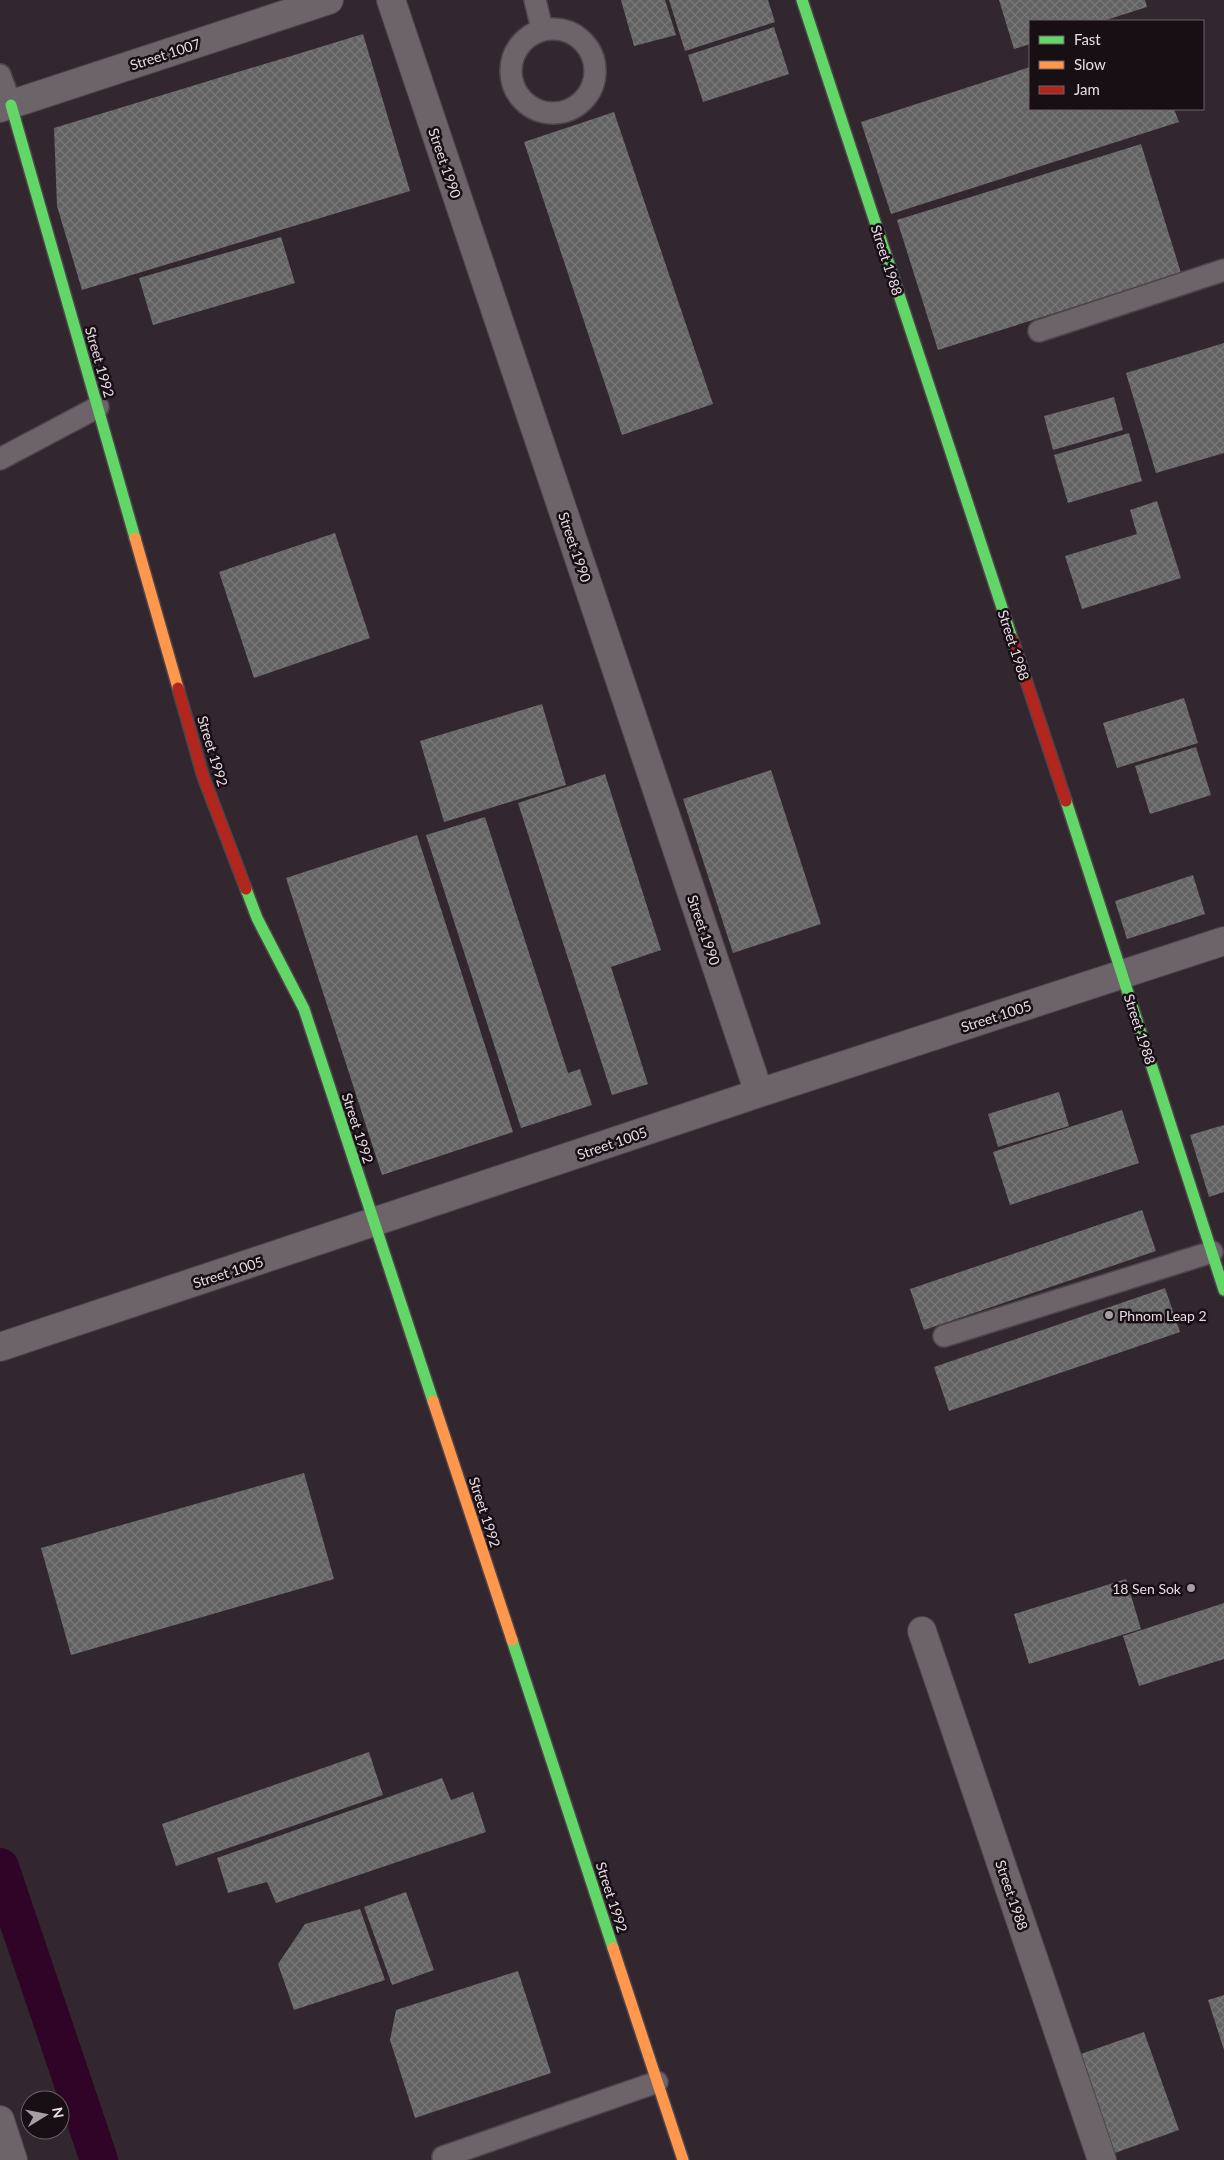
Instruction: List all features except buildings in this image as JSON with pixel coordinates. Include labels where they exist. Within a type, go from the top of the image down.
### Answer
[{"type":"street","name":"Street 1007","points":[[5,107],[329,0]]},
{"type":"street","name":"Street 1990","points":[[390,0],[759,1093]]},
{"type":"street","name":"Street 1988","points":[[802,0],[1123,974],[1224,1290]]},
{"type":"street","name":"Street 1992","points":[[5,107],[98,407],[204,776],[257,918],[304,1009],[683,2160]]},
{"type":"street","name":"Street 1005","points":[[0,1347],[759,1093],[1224,941]]},
{"type":"street","name":"Street 1988","points":[[922,1631],[1102,2160]]},
{"type":"street","points":[[0,2120],[12,2160]]},
{"type":"lane","points":[[535,0],[542,29]]},
{"type":"lane","points":[[0,76],[5,107]]},
{"type":"lane","points":[[1039,331],[1224,270]]},
{"type":"lane","points":[[0,459],[98,407]]},
{"type":"lane","points":[[944,1336],[1212,1252]]},
{"type":"lane","points":[[443,2158],[657,2082]]},
{"type":"waterway","points":[[0,1867],[99,2160]]},
{"type":"traffic: fast","points":[[802,0],[1012,638]]},
{"type":"traffic: fast","points":[[11,105],[135,538]]},
{"type":"traffic: fast","points":[[1066,801],[1224,1290]]},
{"type":"traffic: fast","points":[[246,889],[257,918],[304,1009],[433,1401]]},
{"type":"traffic: fast","points":[[512,1640],[613,1948]]},
{"type":"traffic: slow","points":[[135,538],[178,688]]},
{"type":"traffic: slow","points":[[433,1401],[512,1640]]},
{"type":"traffic: slow","points":[[613,1948],[683,2160]]},
{"type":"traffic: jam","points":[[1012,638],[1066,801]]},
{"type":"traffic: jam","points":[[178,688],[203,776],[246,889]]},
{"type":"place","name":"Phnom Leap 2","points":[[1109,1315]]},
{"type":"place","name":"18 Sen Sok","points":[[1191,1588]]}]
